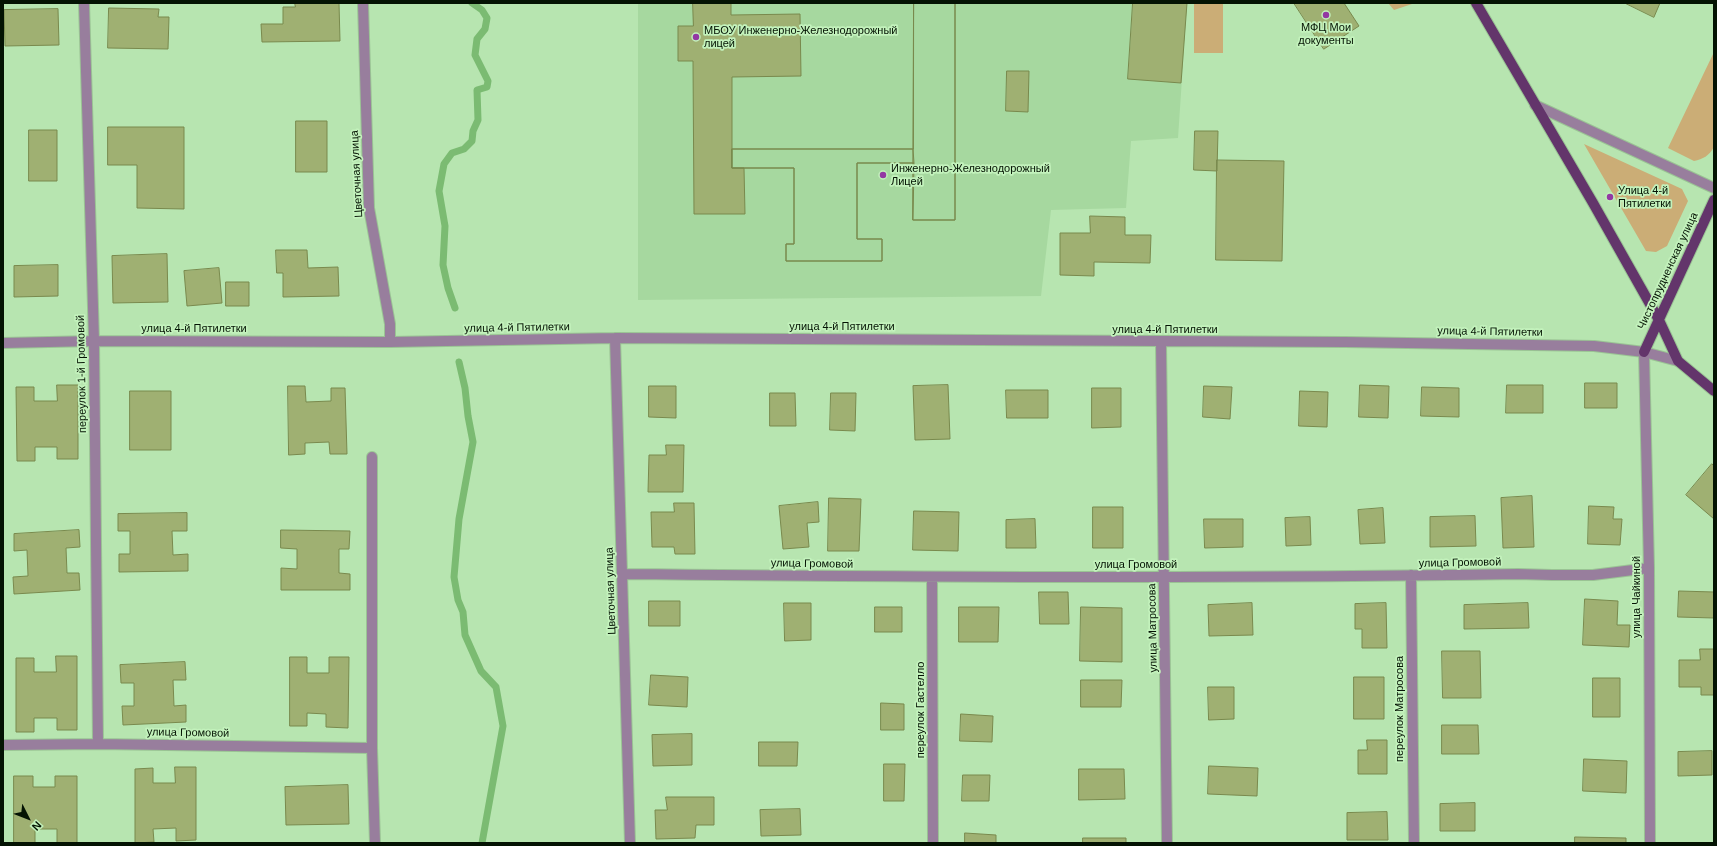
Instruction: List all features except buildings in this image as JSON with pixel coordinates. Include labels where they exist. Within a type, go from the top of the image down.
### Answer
[{"type":"main road","points":[[1476,3],[1659,320],[1678,361],[1714,391]]},
{"type":"main road","name":"Чистопрудненская улица","points":[[1644,352],[1714,200]]},
{"type":"street","name":"переулок 1-й Громовой","points":[[84,3],[94,340],[98,744]]},
{"type":"street","name":"Цветочная улица","points":[[363,3],[369,208],[390,324],[390,342]]},
{"type":"street","points":[[1535,105],[1714,188]]},
{"type":"street","name":"улица 4-й Пятилетки","points":[[3,343],[94,340],[390,342],[615,338],[1345,342],[1594,346],[1644,352],[1678,361]]},
{"type":"street","name":"Цветочная улица","points":[[615,338],[630,843]]},
{"type":"street","name":"улица Матросова","points":[[1161,342],[1168,843]]},
{"type":"street","name":"улица Чайкиной","points":[[1644,352],[1649,568],[1650,843]]},
{"type":"street","points":[[372,457],[372,748],[375,843]]},
{"type":"street","name":"улица Громовой","points":[[623,574],[932,577],[1518,574],[1593,575],[1649,568]]},
{"type":"street","name":"переулок Матросова","points":[[1411,575],[1414,843]]},
{"type":"street","name":"переулок Гастелло","points":[[932,577],[933,843]]},
{"type":"street","name":"улица Громовой","points":[[3,745],[98,744],[372,748]]},
{"type":"shaded area","name":"Инженерно-Железнодорожный Лицей","points":[[638,3],[1187,3],[1178,138],[1131,141],[1126,208],[1051,210],[1041,296],[638,300]]},
{"type":"shaded area","points":[[1194,3],[1223,3],[1223,53],[1194,53]]},
{"type":"shaded area","points":[[1388,3],[1415,3],[1394,10]]},
{"type":"shaded area","points":[[1714,52],[1714,147],[1706,157],[1694,161],[1668,148]]},
{"type":"shaded area","points":[[1584,144],[1682,189],[1688,201],[1667,246],[1656,252],[1646,251]]},
{"type":"waterway","points":[[455,308],[448,288],[443,265],[445,226],[439,191],[444,164],[452,153],[464,149],[472,141],[473,131],[478,120],[477,90],[487,87],[488,81],[475,55],[477,39],[485,29],[487,18],[482,10],[472,3]]},
{"type":"waterway","points":[[459,362],[465,388],[473,442],[459,519],[454,577],[458,600],[463,612],[465,635],[481,671],[496,687],[503,726],[482,843]]},
{"type":"place","name":"МФЦ Мои документы","points":[[1326,15]]},
{"type":"place","name":"МБОУ Инженерно-Железнодорожный лицей","points":[[696,37]]},
{"type":"place","name":"Инженерно-Железнодорожный Лицей","points":[[883,175]]},
{"type":"place","name":"Улица 4-й Пятилетки","points":[[1610,197]]}]
